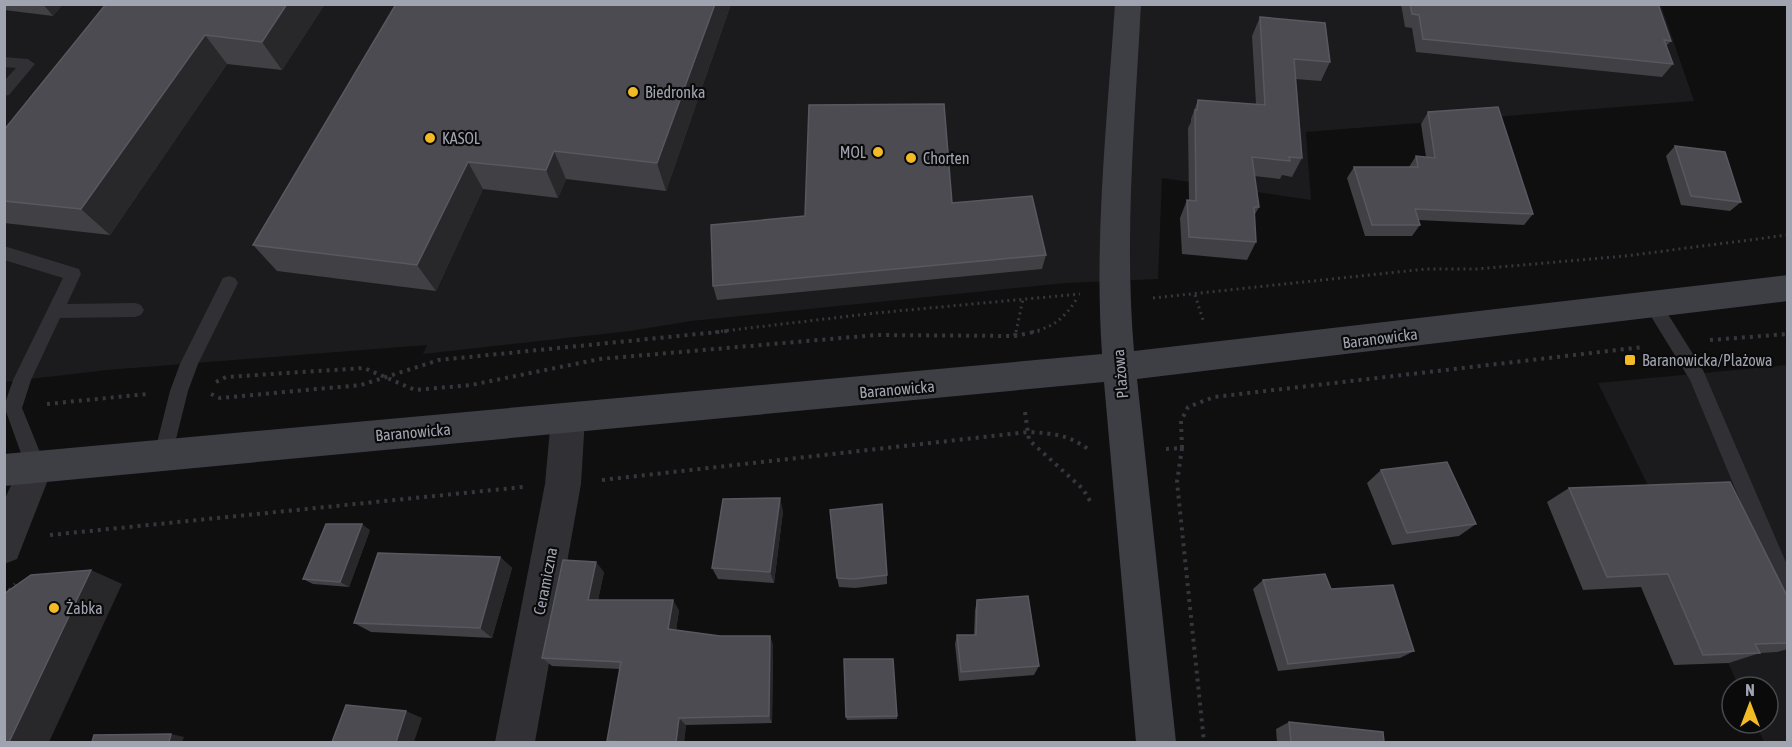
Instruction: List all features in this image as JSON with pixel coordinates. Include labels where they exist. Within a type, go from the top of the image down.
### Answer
[{"type":"street","name":"Plażowa","points":[[1128,4],[1117,183],[1114,298],[1126,449],[1156,742]]},
{"type":"street","name":"Baranowicka","points":[[20,468],[1119,367],[1788,288]]},
{"type":"street","name":"Ceramiczna","points":[[515,742],[563,484],[567,418]]},
{"type":"street","points":[[4,547],[20,468]]},
{"type":"lane","points":[[4,62],[28,64],[4,92]]},
{"type":"lane","points":[[4,253],[73,274],[22,380],[13,408],[20,468]]},
{"type":"lane","points":[[163,455],[179,392],[189,364],[229,283]]},
{"type":"lane","points":[[1653,305],[1697,376],[1788,592]]},
{"type":"lane","points":[[56,311],[135,310]]},
{"type":"path","points":[[200,390],[220,398],[361,385],[439,360],[651,340],[876,313],[1080,294],[1114,298],[1195,295],[1426,268],[1477,269],[1625,256],[1788,235]]},
{"type":"path","points":[[13,408],[200,390],[226,377],[364,368],[415,390],[471,385],[600,359],[876,335],[1015,336],[1042,330],[1065,317],[1080,294]]},
{"type":"path","points":[[1015,336],[1023,299]]},
{"type":"path","points":[[1204,742],[1177,482],[1182,448],[1179,423],[1185,410],[1196,400],[1228,394],[1677,343],[1788,334]]},
{"type":"path","points":[[1028,432],[1029,440],[1083,489],[1094,506]]},
{"type":"path","points":[[1091,455],[1088,449],[1182,448]]},
{"type":"shaded area","points":[[5,5],[1661,5],[1694,101],[1306,132],[1311,200],[1162,178],[1158,279],[1066,283],[691,321],[630,331],[423,354],[427,345],[107,370],[5,382]]},
{"type":"shaded area","points":[[1787,365],[1787,742],[1764,742],[1761,735],[1780,735],[1780,675],[1734,675],[1654,498],[1598,383]]},
{"type":"building","points":[[106,4],[287,4],[262,42],[205,35],[81,209],[4,201],[4,130]]},
{"type":"building","points":[[396,4],[715,4],[657,163],[554,151],[546,170],[468,162],[417,265],[253,245]]},
{"type":"building","points":[[1410,4],[1658,4],[1671,41],[1664,40],[1673,64],[1423,39],[1419,15],[1412,14]]},
{"type":"building","points":[[1260,17],[1325,23],[1330,62],[1294,59],[1302,158],[1289,157],[1290,161],[1252,157],[1259,207],[1254,207],[1256,242],[1189,237],[1187,200],[1196,201],[1195,110],[1197,110],[1198,100],[1265,105]]},
{"type":"building","points":[[944,104],[952,203],[1032,196],[1046,255],[713,286],[711,225],[805,216],[809,105]]},
{"type":"building","points":[[1498,107],[1533,214],[1415,209],[1420,225],[1372,225],[1354,167],[1418,167],[1416,156],[1435,158],[1428,112]]},
{"type":"building","points":[[1675,146],[1725,152],[1741,202],[1691,196]]},
{"type":"building","points":[[1447,462],[1476,524],[1407,533],[1381,470]]},
{"type":"building","points":[[1730,482],[1788,598],[1788,643],[1755,644],[1760,653],[1703,655],[1668,574],[1607,577],[1569,488]]},
{"type":"building","points":[[780,498],[770,572],[712,568],[723,499]]},
{"type":"building","points":[[882,504],[887,575],[854,579],[837,578],[830,510]]},
{"type":"building","points":[[326,524],[362,524],[340,582],[303,579]]},
{"type":"building","points":[[378,553],[500,557],[480,628],[354,623]]},
{"type":"building","points":[[563,560],[596,562],[588,600],[673,600],[668,629],[720,636],[770,636],[769,716],[679,718],[676,742],[607,741],[621,662],[542,658]]},
{"type":"building","points":[[91,570],[9,742],[4,742],[4,594],[31,575]]},
{"type":"building","points":[[1325,574],[1331,589],[1393,585],[1414,651],[1288,664],[1263,580]]},
{"type":"building","points":[[1028,596],[1039,666],[961,672],[957,635],[976,635],[977,600]]},
{"type":"building","points":[[844,659],[893,659],[897,716],[846,717]]},
{"type":"building","points":[[346,705],[406,711],[396,742],[332,742]]},
{"type":"building","points":[[1289,722],[1383,732],[1384,742],[1291,742]]},
{"type":"building","points":[[171,734],[169,742],[92,742],[94,735]]},
{"type":"place","name":"Biedronka","points":[[633,92]]},
{"type":"place","name":"KASOL","points":[[430,138]]},
{"type":"place","name":"MOL","points":[[878,152]]},
{"type":"place","name":"Chorten","points":[[911,158]]},
{"type":"place","name":"Baranowicka/Plażowa","points":[[1630,360]]},
{"type":"place","name":"Żabka","points":[[54,608]]}]
